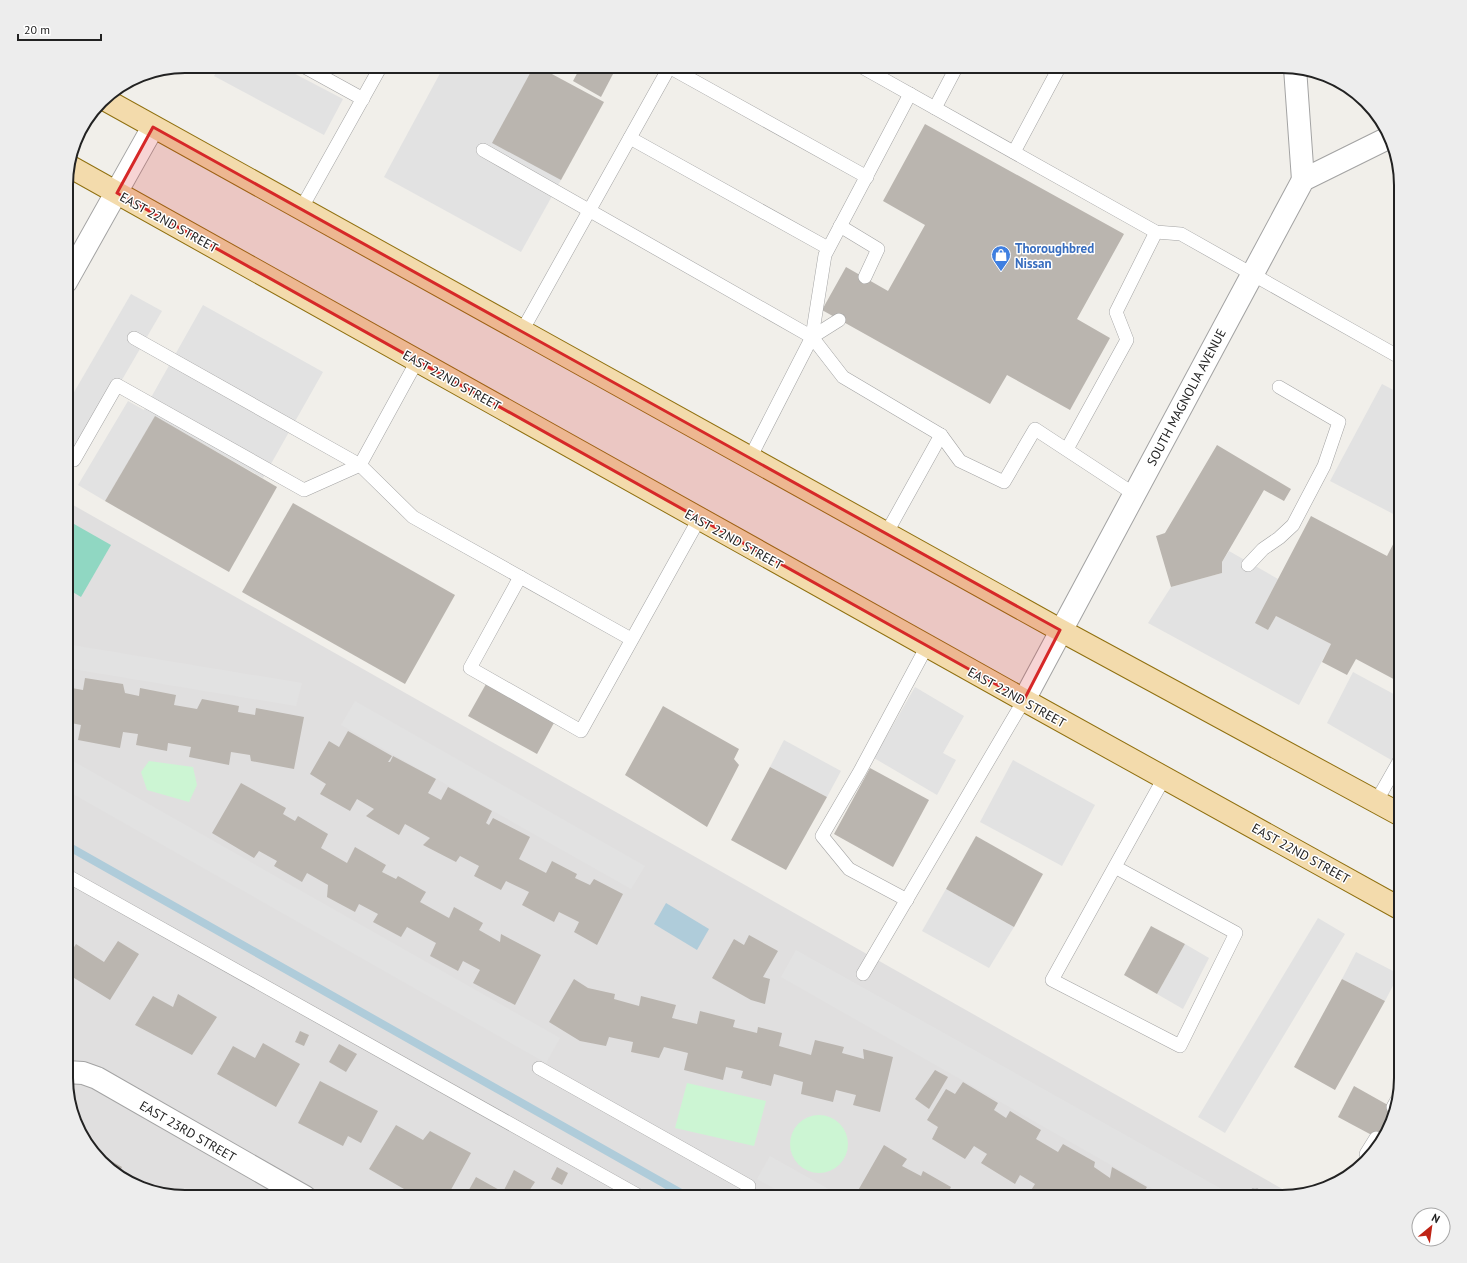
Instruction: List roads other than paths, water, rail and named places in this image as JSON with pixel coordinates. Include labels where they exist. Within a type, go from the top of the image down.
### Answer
[{"type":"main road","points":[[110,102],[886,534],[1394,811]]},
{"type":"main road","name":"EAST 22ND STREET","points":[[74,169],[699,519],[1394,905]]},
{"type":"street","points":[[1295,74],[1303,180],[1384,140]]},
{"type":"street","points":[[73,270],[153,127]]},
{"type":"street","name":"SOUTH MAGNOLIA AVENUE","points":[[1024,700],[1060,630],[1303,180]]},
{"type":"street","name":"EAST 23RD STREET","points":[[73,1072],[83,1073],[97,1078],[293,1190]]},
{"type":"lane","points":[[316,73],[363,99]]},
{"type":"lane","points":[[301,209],[377,73]]},
{"type":"lane","points":[[522,331],[666,73]]},
{"type":"lane","points":[[682,73],[867,177]]},
{"type":"lane","points":[[872,73],[1156,232],[1181,234],[1394,354]]},
{"type":"lane","points":[[935,108],[953,73]]},
{"type":"lane","points":[[1014,152],[1056,73]]},
{"type":"lane","points":[[750,458],[812,337],[825,255],[828,248],[910,94]]},
{"type":"lane","points":[[630,138],[828,248]]},
{"type":"lane","points":[[483,150],[812,337],[843,377],[941,435],[960,461],[1004,482],[1035,429],[1134,494]]},
{"type":"lane","points":[[840,226],[878,249],[865,278]]},
{"type":"lane","points":[[1067,449],[1127,340],[1116,312],[1156,232]]},
{"type":"lane","points":[[812,337],[839,320]]},
{"type":"lane","points":[[134,338],[360,465],[413,517],[631,639]]},
{"type":"lane","points":[[73,460],[117,385],[304,490],[360,465],[417,361]]},
{"type":"lane","points":[[1248,565],[1293,524],[1324,466],[1339,422],[1279,387]]},
{"type":"lane","points":[[886,534],[941,435]]},
{"type":"lane","points":[[520,578],[470,668],[581,731],[699,519]]},
{"type":"lane","points":[[907,900],[849,869],[822,836],[866,761],[927,646]]},
{"type":"lane","points":[[863,974],[1024,700]]},
{"type":"lane","points":[[1376,802],[1394,770]]},
{"type":"lane","points":[[1115,867],[1236,932],[1180,1046],[1052,980],[1164,778]]},
{"type":"lane","points":[[73,879],[628,1190]]},
{"type":"lane","points":[[540,1068],[749,1186]]},
{"type":"lane","points":[[1371,1146],[1376,1138]]},
{"type":"water","points":[[666,903],[709,929],[697,950],[654,924]]},
{"type":"waterway","points":[[73,849],[676,1190]]},
{"type":"place","name":"Thoroughbred Nissan","points":[[1001,272]]}]
